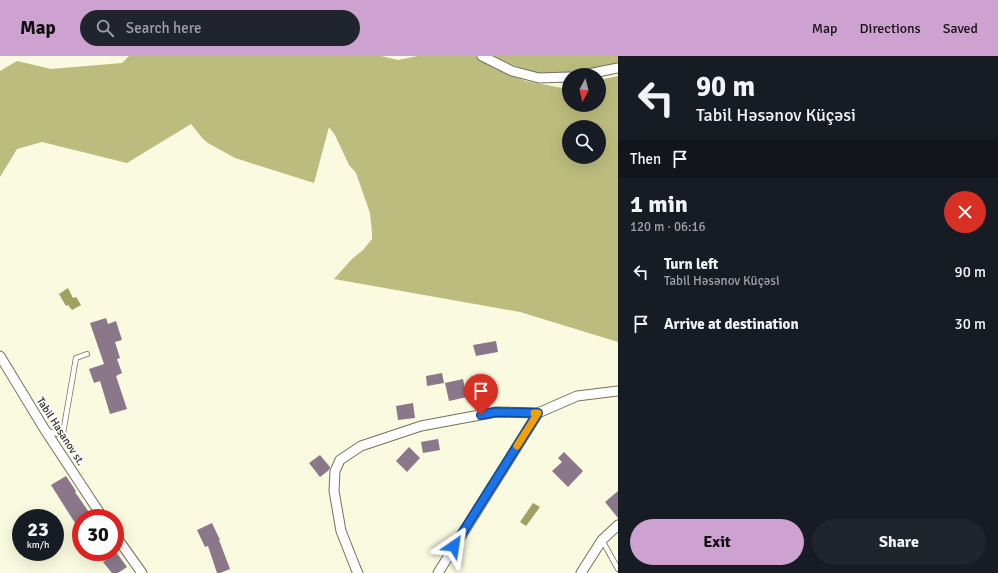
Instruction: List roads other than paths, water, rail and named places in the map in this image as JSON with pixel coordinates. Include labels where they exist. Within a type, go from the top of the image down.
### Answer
[{"type":"street","points":[[482,56],[512,71],[539,78],[562,77]]},
{"type":"street","points":[[606,70],[618,68]]},
{"type":"street","name":"Tabil Hasanov st.","points":[[0,356],[45,430],[97,509]]},
{"type":"street","points":[[358,573],[341,531],[334,491],[335,471],[340,460],[360,446],[420,426],[496,412],[538,413],[577,396],[618,391]]},
{"type":"street","points":[[438,573],[538,413]]},
{"type":"street","points":[[581,573],[602,540],[618,525]]},
{"type":"street","points":[[124,548],[142,573]]},
{"type":"lane","points":[[45,430],[58,434],[63,433],[76,358],[87,354]]},
{"type":"lane","points":[[602,540],[618,570]]}]
